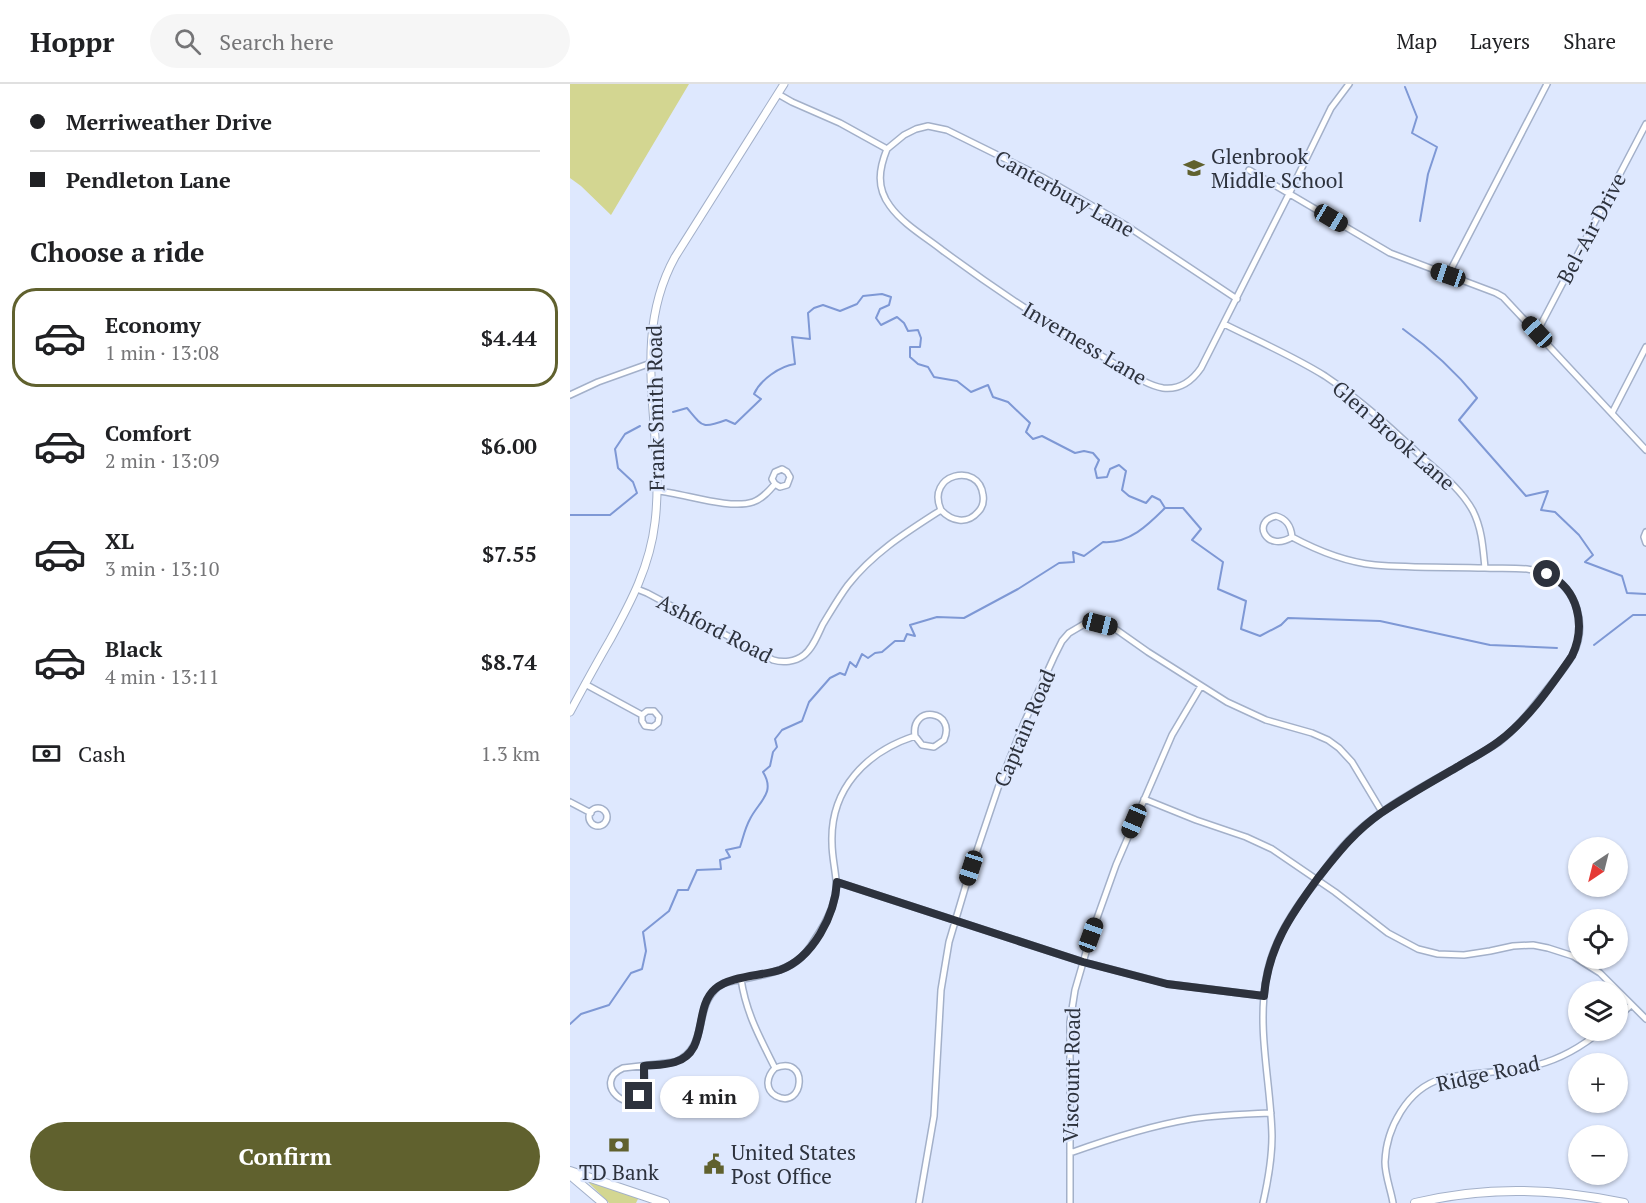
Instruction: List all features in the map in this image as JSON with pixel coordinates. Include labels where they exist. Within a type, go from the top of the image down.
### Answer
[{"type":"main road","points":[[570,1173],[647,1201],[665,1203]]},
{"type":"main road","points":[[570,1173],[603,1203]]},
{"type":"main road","points":[[1415,1203],[1500,1190],[1546,1191],[1624,1203]]},
{"type":"street","name":"Frank Smith Road","points":[[570,712],[637,589],[652,541],[657,490],[651,344],[654,314],[661,288],[670,267],[784,84]]},
{"type":"street","name":"Inverness Lane","points":[[887,149],[880,168],[881,186],[890,206],[902,219],[969,270],[1073,339],[1144,381],[1169,388],[1192,381],[1201,368],[1331,108],[1349,84]]},
{"type":"street","points":[[1448,275],[1547,84]]},
{"type":"street","points":[[778,94],[840,123],[887,149]]},
{"type":"street","name":"Bel-Air Drive","points":[[1537,332],[1646,124]]},
{"type":"street","name":"Canterbury Lane","points":[[887,149],[904,135],[916,129],[928,126],[947,130],[1042,177],[1127,226],[1237,299]]},
{"type":"street","points":[[1249,170],[1384,250],[1500,294],[1646,450]]},
{"type":"street","name":"Glen Brook Lane","points":[[1224,324],[1284,353],[1332,381],[1380,418],[1451,483],[1467,502],[1477,519],[1481,531],[1485,568]]},
{"type":"street","points":[[1612,413],[1646,347]]},
{"type":"street","points":[[570,394],[651,363]]},
{"type":"street","points":[[967,476],[973,478],[981,487],[983,504],[972,518],[955,520],[941,510],[939,492],[945,481],[950,478],[967,476]]},
{"type":"street","points":[[657,490],[737,504],[759,499],[775,484]]},
{"type":"street","name":"Ashford Road","points":[[637,589],[773,660],[792,661],[807,652],[840,597],[868,563],[902,534],[941,510]]},
{"type":"street","points":[[1263,1203],[1272,1149],[1263,1024],[1264,996],[1267,974],[1278,940],[1292,914],[1354,834],[1382,812],[1498,742],[1518,724],[1567,663],[1574,651],[1579,634],[1578,611],[1571,596],[1559,582],[1547,574],[1532,570],[1365,564],[1326,553],[1292,537],[1277,542],[1268,539],[1263,532],[1264,524],[1271,517],[1280,518],[1289,525],[1292,537]]},
{"type":"street","points":[[1646,532],[1644,538],[1646,543]]},
{"type":"street","name":"Captain Road","points":[[919,1203],[934,1116],[944,967],[955,920],[1002,777],[1054,657],[1069,633],[1086,624],[1100,624],[1114,628],[1148,652],[1234,705],[1266,720],[1328,740],[1352,762],[1382,812]]},
{"type":"street","points":[[585,684],[642,715]]},
{"type":"street","name":"Viscount Road","points":[[1070,1203],[1070,1022],[1073,997],[1091,935],[1116,865],[1172,735],[1201,686]]},
{"type":"street","points":[[926,714],[935,715],[945,724],[946,736],[934,747],[922,745],[915,736],[916,723],[926,714]]},
{"type":"street","points":[[644,1066],[644,1089],[639,1096],[627,1101],[616,1096],[611,1084],[616,1072],[623,1068],[675,1062],[685,1057],[693,1049],[698,1039],[705,1003],[713,991],[724,983],[779,970],[793,964],[804,955],[821,931],[834,897],[837,882],[832,828],[836,811],[846,788],[869,759],[888,746],[915,736]]},
{"type":"street","points":[[1144,799],[1264,845],[1287,858],[1388,933],[1418,949],[1438,954],[1464,955],[1513,946],[1533,945],[1573,956],[1595,969],[1610,982],[1646,1020]]},
{"type":"street","points":[[570,802],[591,813]]},
{"type":"street","points":[[837,882],[1083,962],[1167,984],[1264,996]]},
{"type":"street","points":[[741,979],[749,1015],[775,1068]]},
{"type":"street","points":[[1628,1008],[1631,1005]]},
{"type":"street","name":"Ridge Road","points":[[1393,1203],[1386,1169],[1386,1154],[1393,1126],[1412,1098],[1429,1084],[1443,1079],[1538,1065],[1568,1052],[1585,1041]]},
{"type":"street","points":[[786,1066],[796,1071],[800,1078],[800,1085],[794,1095],[784,1098],[771,1092],[768,1079],[775,1068],[786,1066]]},
{"type":"street","points":[[1070,1154],[1119,1136],[1166,1124],[1208,1117],[1270,1113]]},
{"type":"green space","points":[[570,84],[689,84],[611,215],[570,178]]},
{"type":"green space","points":[[589,1183],[638,1199],[636,1203],[609,1203]]},
{"type":"waterway","points":[[1405,87],[1417,117],[1412,133],[1437,147],[1428,174],[1420,221]]},
{"type":"waterway","points":[[673,412],[687,408],[700,423],[712,425],[726,420],[735,424],[761,399],[754,394],[761,384],[777,371],[795,364],[792,337],[810,339],[808,313],[823,305],[840,311],[857,304],[863,296],[882,294],[891,297],[889,305],[880,309],[876,318],[881,325],[897,317],[908,331],[918,330],[921,338],[920,347],[910,347],[910,357],[918,364],[928,367],[934,377],[957,381],[971,392],[988,385],[993,397],[1008,402],[1030,423],[1026,432],[1033,439],[1042,436],[1075,453],[1084,451],[1093,453],[1099,460],[1095,469],[1097,478],[1107,477],[1110,469],[1119,465],[1126,471],[1122,490],[1129,496],[1146,503],[1152,496],[1160,500],[1165,508],[1183,508],[1201,529],[1192,540],[1223,562],[1218,589],[1246,601],[1241,629],[1260,636],[1281,625],[1288,618],[1380,621],[1490,645],[1557,648]]},
{"type":"waterway","points":[[1403,329],[1442,361],[1477,398],[1459,420],[1526,496],[1548,491],[1541,510],[1555,512],[1579,535],[1593,555],[1585,562],[1622,576],[1627,593],[1646,594]]},
{"type":"waterway","points":[[570,515],[610,515],[637,493],[633,482],[618,468],[615,449],[625,434],[640,426]]},
{"type":"waterway","points":[[570,1024],[581,1014],[609,1005],[631,973],[642,969],[646,951],[643,932],[669,911],[678,890],[688,890],[697,870],[721,869],[720,860],[730,857],[726,850],[740,847],[748,822],[767,791],[767,779],[763,772],[770,766],[773,752],[777,747],[775,739],[782,730],[802,721],[809,702],[830,678],[840,673],[845,675],[850,662],[856,667],[862,654],[868,658],[875,653],[882,652],[895,641],[904,641],[907,634],[915,636],[910,625],[937,617],[964,618],[1018,589],[1059,563],[1074,562],[1073,552],[1084,556],[1103,542],[1130,537],[1145,527],[1165,508]]},
{"type":"waterway","points":[[1594,645],[1633,615],[1646,615]]},
{"type":"place","name":"Glenbrook Middle School","points":[[1194,168]]},
{"type":"place","name":"TD Bank","points":[[619,1145]]},
{"type":"place","name":"United States Post Office","points":[[714,1164]]},
{"type":"route","points":[[639,1096],[644,1089],[644,1066],[681,1060],[693,1049],[698,1039],[705,1003],[713,991],[724,983],[779,970],[793,964],[804,955],[821,931],[834,897],[837,882],[1118,972],[1167,984],[1264,996],[1271,959],[1285,925],[1344,845],[1359,829],[1382,812],[1477,756],[1508,734],[1535,705],[1572,656],[1579,634],[1576,605],[1559,582],[1547,574]]}]
